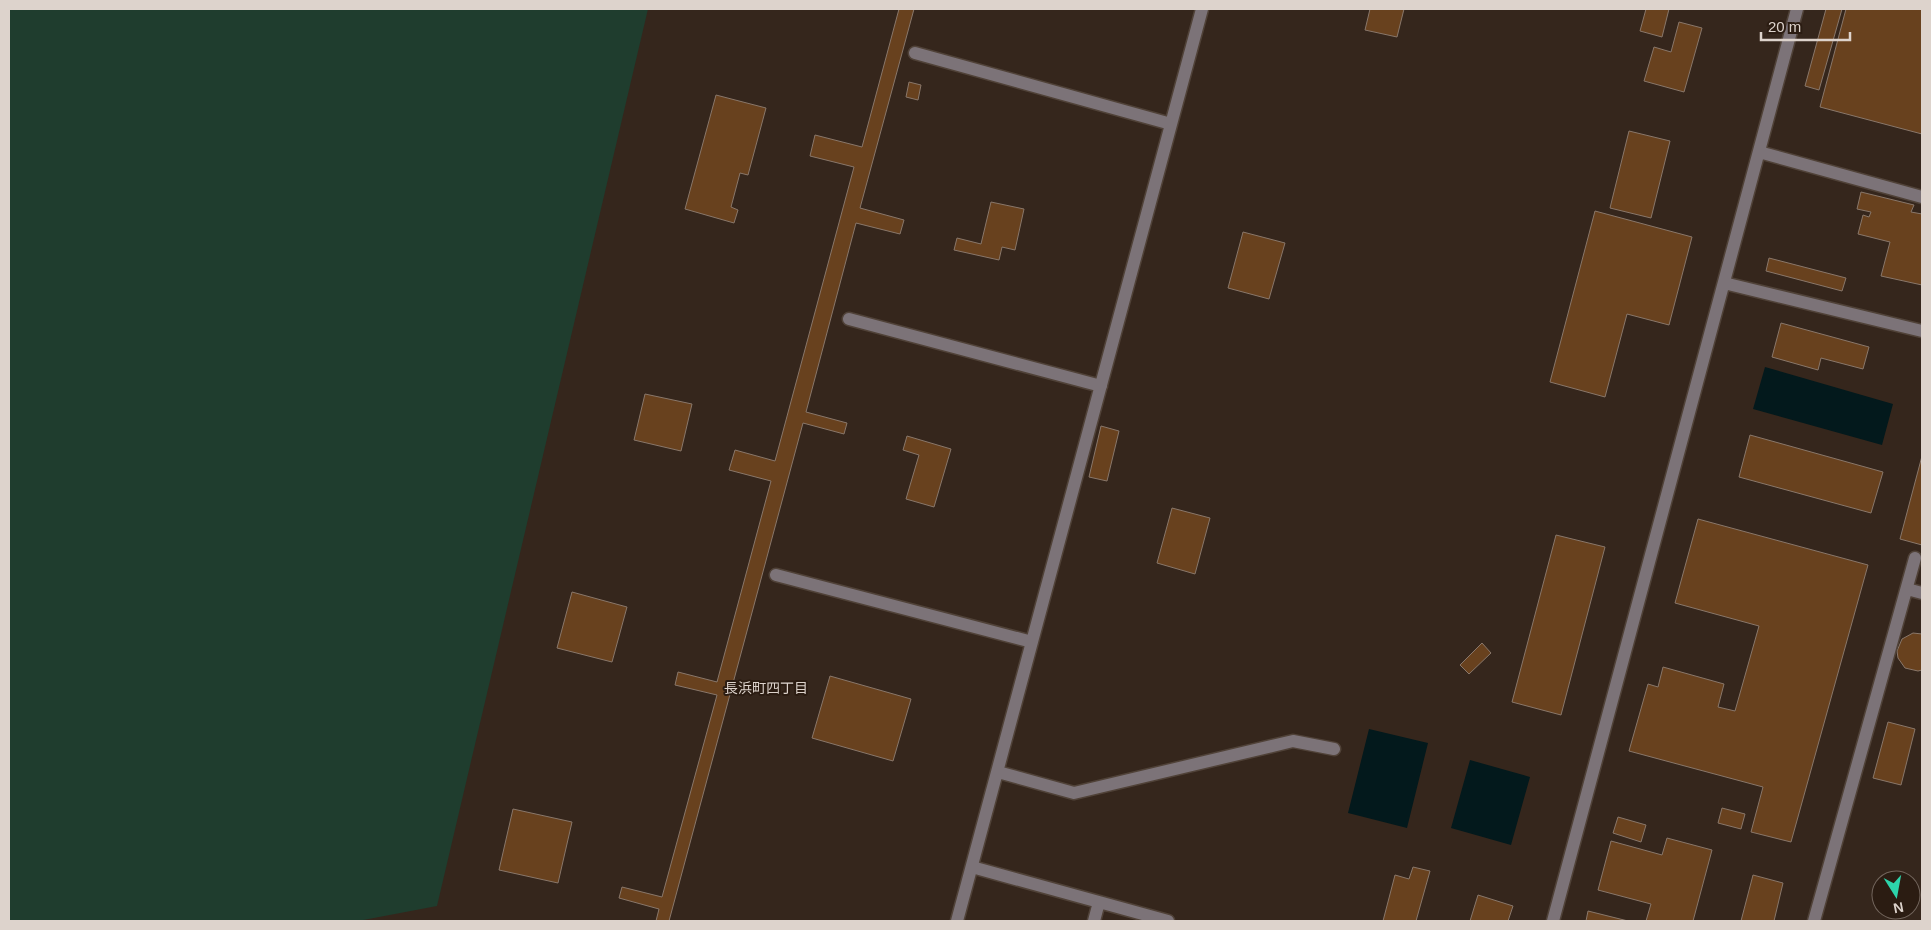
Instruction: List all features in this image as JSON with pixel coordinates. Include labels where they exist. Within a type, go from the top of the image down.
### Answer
[{"type":"lane","points":[[957,921],[1202,9]]},
{"type":"lane","points":[[1553,921],[1797,9]]},
{"type":"lane","points":[[915,53],[1171,124]]},
{"type":"lane","points":[[1759,152],[1922,197]]},
{"type":"lane","points":[[1724,283],[1922,330]]},
{"type":"lane","points":[[849,319],[1101,386]]},
{"type":"lane","points":[[1814,921],[1915,558]]},
{"type":"lane","points":[[776,574],[1032,642]]},
{"type":"lane","points":[[1907,589],[1922,593]]},
{"type":"lane","points":[[998,772],[1074,793],[1293,741],[1334,749]]},
{"type":"lane","points":[[972,867],[1168,921]]},
{"type":"lane","points":[[1094,921],[1100,902]]},
{"type":"green space","points":[[9,9],[648,9],[437,906],[358,921],[9,921]]},
{"type":"water","points":[[1765,367],[1893,404],[1882,445],[1753,409]]},
{"type":"water","points":[[1369,729],[1428,743],[1407,828],[1348,813]]},
{"type":"water","points":[[1470,760],[1530,777],[1511,845],[1451,828]]},
{"type":"building","points":[[899,9],[914,9],[860,208],[904,220],[900,234],[856,223],[806,412],[847,423],[844,434],[803,423],[669,921],[656,921],[659,909],[619,898],[622,887],[662,897],[717,695],[675,685],[678,672],[717,682],[771,481],[729,470],[735,450],[775,461],[854,167],[810,156],[815,135],[862,147]]},
{"type":"building","points":[[1370,9],[1404,9],[1397,37],[1365,30]]},
{"type":"building","points":[[1646,9],[1669,9],[1662,37],[1640,31]]},
{"type":"building","points":[[1826,9],[1842,9],[1819,90],[1805,86]]},
{"type":"building","points":[[1846,9],[1922,9],[1922,134],[1820,107]]},
{"type":"building","points":[[1679,22],[1702,28],[1684,92],[1644,81],[1654,47],[1671,52]]},
{"type":"building","points":[[909,82],[921,85],[918,100],[906,97]]},
{"type":"building","points":[[716,95],[766,108],[748,175],[740,173],[731,207],[738,210],[734,223],[685,209]]},
{"type":"building","points":[[1629,131],[1670,141],[1651,218],[1610,208]]},
{"type":"building","points":[[1861,192],[1914,205],[1911,212],[1922,214],[1922,285],[1881,276],[1890,242],[1858,234],[1863,215],[1869,217],[1871,212],[1857,209]]},
{"type":"building","points":[[991,202],[1024,209],[1015,250],[1002,247],[999,260],[954,250],[957,238],[981,244]]},
{"type":"building","points":[[1595,211],[1692,237],[1669,325],[1627,314],[1605,397],[1550,382]]},
{"type":"building","points":[[1243,232],[1285,243],[1269,299],[1228,288]]},
{"type":"building","points":[[1769,258],[1846,278],[1842,291],[1766,271]]},
{"type":"building","points":[[1781,323],[1869,347],[1863,369],[1821,358],[1818,370],[1772,357]]},
{"type":"building","points":[[645,394],[692,404],[681,451],[634,440]]},
{"type":"building","points":[[1101,426],[1119,431],[1107,481],[1089,477]]},
{"type":"building","points":[[1750,435],[1883,472],[1871,513],[1739,477]]},
{"type":"building","points":[[907,436],[951,449],[934,507],[906,499],[919,455],[903,450]]},
{"type":"building","points":[[1922,456],[1922,545],[1900,539]]},
{"type":"building","points":[[1172,508],[1210,518],[1195,574],[1157,563]]},
{"type":"building","points":[[1698,519],[1868,565],[1791,842],[1751,832],[1763,787],[1629,751],[1648,684],[1658,687],[1663,667],[1724,684],[1718,707],[1735,711],[1759,626],[1675,603]]},
{"type":"building","points":[[1556,535],[1605,547],[1561,715],[1512,702]]},
{"type":"building","points":[[572,592],[627,607],[612,662],[557,648]]},
{"type":"building","points":[[1913,633],[1922,634],[1922,670],[1918,671],[1905,668],[1898,658],[1897,651],[1902,639]]},
{"type":"building","points":[[1482,643],[1491,653],[1469,674],[1460,665]]},
{"type":"building","points":[[830,676],[911,699],[893,761],[812,738]]},
{"type":"building","points":[[1888,722],[1915,729],[1901,785],[1873,778]]},
{"type":"building","points":[[1722,808],[1745,814],[1741,829],[1718,823]]},
{"type":"building","points":[[513,809],[572,822],[558,883],[499,870]]},
{"type":"building","points":[[1618,817],[1646,825],[1641,842],[1613,833]]},
{"type":"building","points":[[1667,838],[1712,850],[1693,921],[1646,921],[1651,904],[1598,890],[1611,841],[1662,855]]},
{"type":"building","points":[[1413,867],[1430,871],[1416,921],[1383,921],[1395,875],[1409,879]]},
{"type":"building","points":[[1753,875],[1783,883],[1774,921],[1741,921]]},
{"type":"building","points":[[1478,895],[1513,906],[1508,921],[1470,921]]},
{"type":"building","points":[[1588,911],[1628,921],[1586,921]]},
{"type":"district","name":"長浜町四丁目","points":[[766,688]]}]
